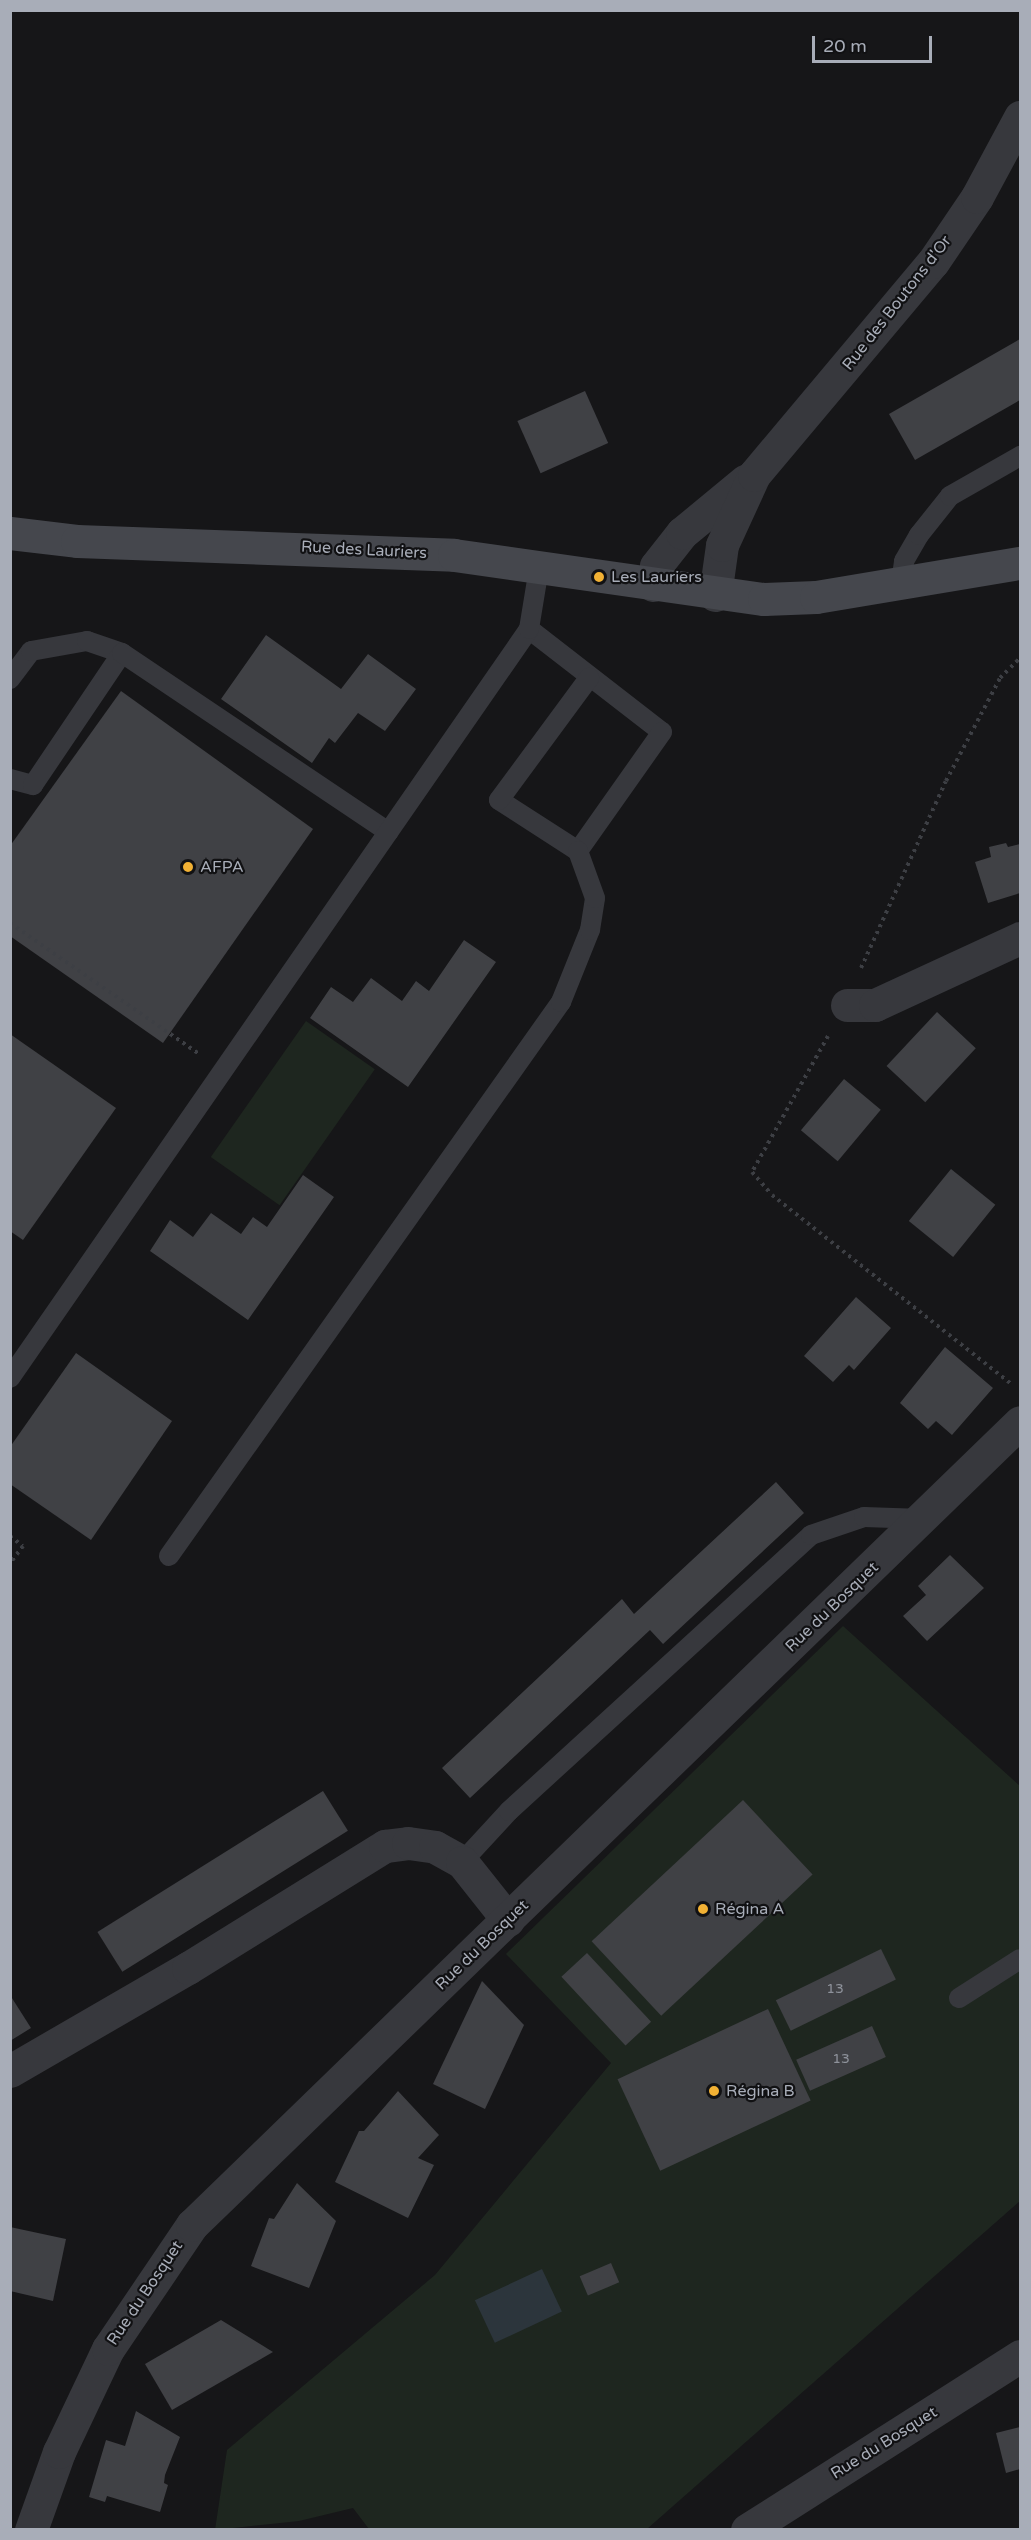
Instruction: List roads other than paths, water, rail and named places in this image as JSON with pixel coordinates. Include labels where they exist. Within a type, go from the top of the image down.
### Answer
[{"type":"main road","name":"Rue des Lauriers","points":[[10,533],[77,541],[369,549],[454,555],[716,595]]},
{"type":"main road","points":[[716,595],[816,597],[1020,562]]},
{"type":"street","name":"Rue des Boutons d'Or","points":[[653,585],[656,566],[682,533],[754,475],[933,262],[977,197],[1020,117]]},
{"type":"street","name":"Rue des Boutons d'Or","points":[[716,595],[722,545],[754,475]]},
{"type":"street","points":[[847,1005],[875,1005],[1020,938]]},
{"type":"street","name":"Rue du Bosquet","points":[[31,2529],[59,2452],[108,2349],[192,2225],[923,1519],[1020,1422]]},
{"type":"street","points":[[10,2071],[385,1846],[408,1843],[435,1847],[462,1862],[508,1920]]},
{"type":"street","name":"Rue du Bosquet","points":[[747,2529],[1020,2356]]},
{"type":"lane","points":[[901,583],[904,561],[919,535],[950,496],[1020,456]]},
{"type":"lane","points":[[10,1378],[529,629],[539,568]]},
{"type":"lane","points":[[529,629],[589,678],[663,732],[578,850]]},
{"type":"lane","points":[[10,679],[31,651],[87,641],[122,653],[388,832]]},
{"type":"lane","points":[[10,779],[33,785],[122,653]]},
{"type":"lane","points":[[169,1556],[561,1002],[590,930],[594,898],[578,850],[499,800],[589,678]]},
{"type":"lane","points":[[462,1862],[509,1811],[811,1535],[864,1517],[923,1519]]},
{"type":"lane","points":[[959,1998],[1020,1959]]},
{"type":"place","name":"Les Lauriers","points":[[599,577]]},
{"type":"place","name":"AFPA","points":[[188,867]]},
{"type":"place","name":"Régina A","points":[[703,1909]]},
{"type":"place","name":"Régina B","points":[[714,2091]]}]
